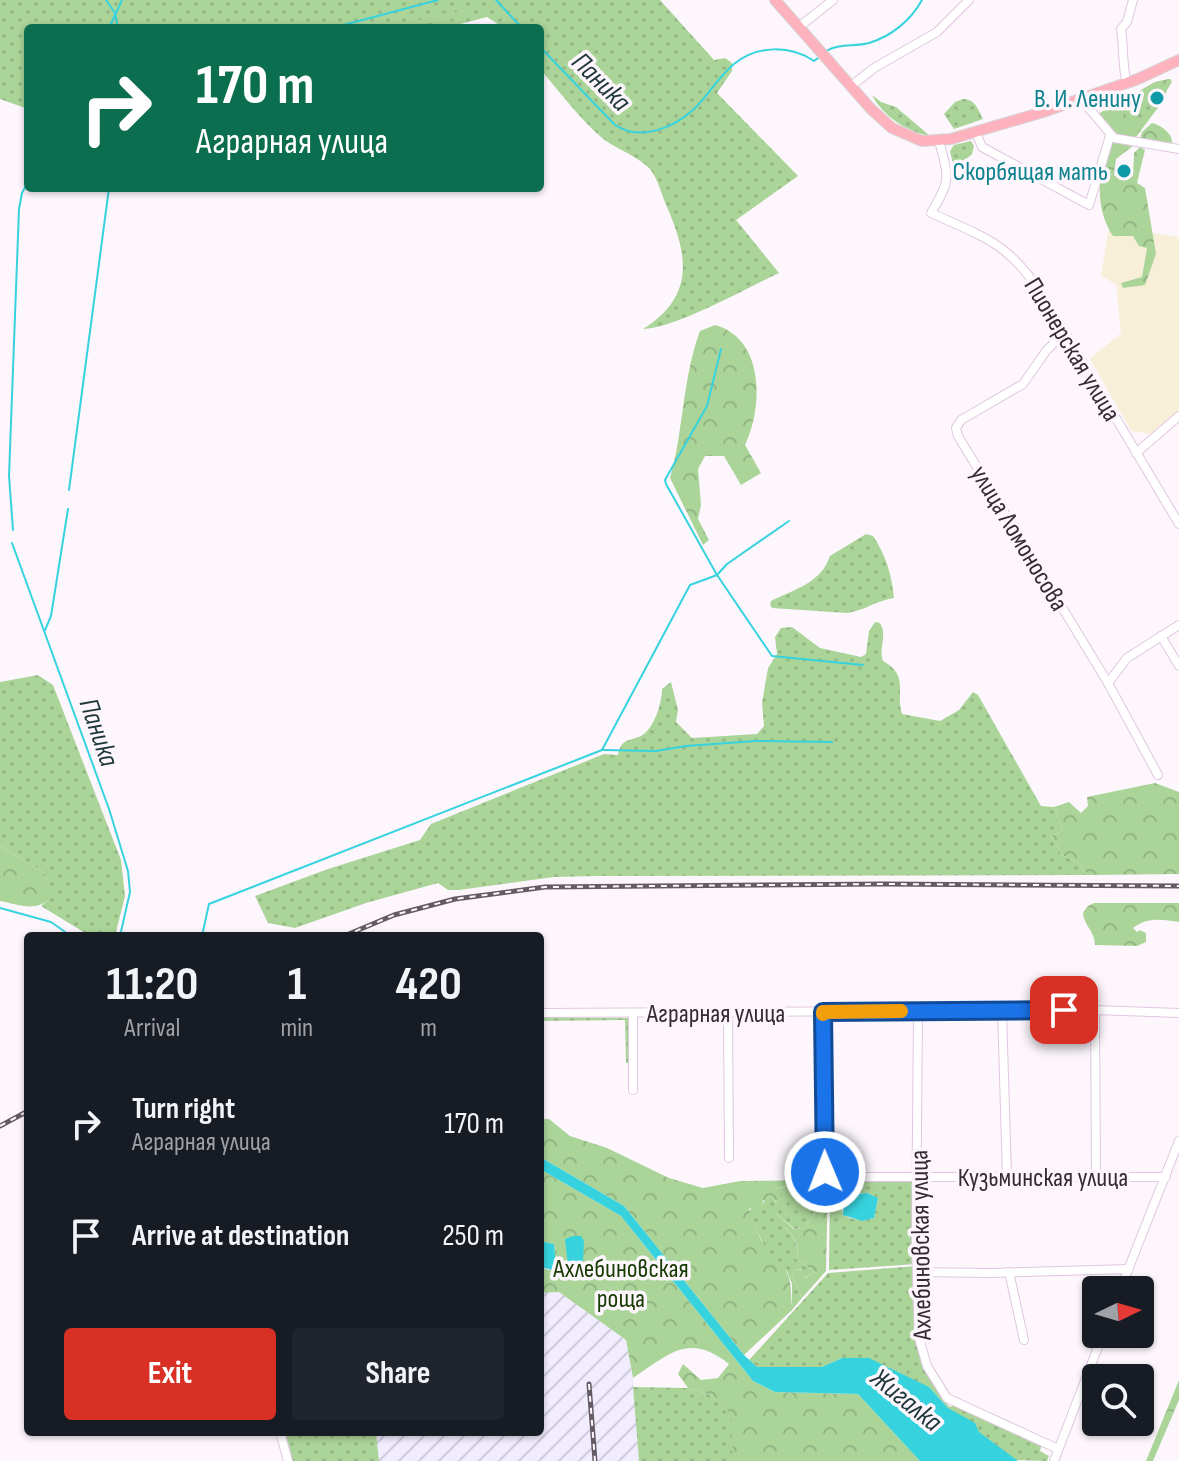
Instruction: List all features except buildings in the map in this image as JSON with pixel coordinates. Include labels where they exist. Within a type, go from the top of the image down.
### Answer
[{"type":"main road","points":[[775,0],[850,87],[892,128],[916,140],[939,141],[976,133],[1127,84],[1179,60]]},
{"type":"street","points":[[799,27],[833,0]]},
{"type":"street","points":[[850,87],[874,68],[937,32],[969,0]]},
{"type":"street","points":[[1127,84],[1121,29],[1127,22],[1133,0]]},
{"type":"street","points":[[1081,99],[1110,136],[1179,149]]},
{"type":"street","points":[[976,133],[982,147],[1089,205],[1110,136]]},
{"type":"street","name":"Пионерская улица","points":[[939,141],[948,178],[931,213],[989,239],[1019,261],[1179,524]]},
{"type":"street","name":"улица Ломоносова","points":[[1065,332],[1046,351],[1023,384],[961,420],[956,428],[1108,683],[1158,775]]},
{"type":"street","points":[[1136,453],[1179,416]]},
{"type":"street","points":[[1108,683],[1127,658],[1179,625]]},
{"type":"street","points":[[1161,636],[1179,666]]},
{"type":"street","points":[[1002,1010],[1007,1177]]},
{"type":"street","points":[[1095,1010],[1096,1176]]},
{"type":"street","name":"Аграрная улица","points":[[544,1013],[1095,1010],[1179,1013]]},
{"type":"street","name":"Ахлебиновская улица","points":[[918,1011],[917,1272],[922,1350],[947,1398],[1058,1449]]},
{"type":"street","name":"Кузьминская улица","points":[[823,1012],[825,1177],[1166,1177]]},
{"type":"street","points":[[633,1013],[633,1090]]},
{"type":"street","points":[[728,1013],[729,1158]]},
{"type":"street","points":[[1126,1276],[1179,1141]]},
{"type":"street","points":[[917,1272],[1129,1269]]},
{"type":"street","points":[[1009,1272],[1024,1340]]},
{"type":"street","points":[[1054,1461],[1098,1348]]},
{"type":"street","points":[[281,1436],[288,1461]]},
{"type":"shaded area","points":[[1109,226],[1179,237],[1179,410],[1151,434],[1131,431],[1090,359],[1121,333],[1116,284],[1101,276]]},
{"type":"shaded area","points":[[559,1292],[626,1340],[633,1378],[639,1461],[379,1461],[376,1436],[544,1436],[544,1293]]},
{"type":"green space","points":[[0,0],[660,0],[714,60],[725,58],[732,63],[732,71],[717,93],[798,176],[736,220],[779,273],[691,315],[643,329],[660,317],[679,290],[683,259],[680,243],[657,181],[649,168],[602,138],[544,74],[544,24],[498,24],[487,17],[460,24],[24,24],[24,108],[0,99]]},
{"type":"green space","points":[[467,7],[472,12],[432,24],[405,24]]},
{"type":"green space","points":[[1171,79],[1163,101],[1136,137],[1120,136],[1101,119],[1155,82]]},
{"type":"green space","points":[[1172,81],[1162,94],[1152,97],[1147,93],[1125,104],[1123,120],[1138,122],[1136,137],[1114,131],[1098,114],[1155,82]]},
{"type":"green space","points":[[872,95],[896,107],[930,136],[896,122],[882,110]]},
{"type":"green space","points":[[963,99],[978,108],[983,119],[954,129],[944,114],[955,102]]},
{"type":"green space","points":[[1152,123],[1166,130],[1172,143],[1140,139],[1142,132]]},
{"type":"green space","points":[[971,141],[974,146],[972,154],[961,164],[953,164],[950,151],[954,145]]},
{"type":"green space","points":[[1112,142],[1133,146],[1116,159],[1114,175],[1120,180],[1133,176],[1134,153],[1140,147],[1145,150],[1137,183],[1145,188],[1156,254],[1145,285],[1123,288],[1121,283],[1142,277],[1147,248],[1139,246],[1133,236],[1113,236],[1100,201],[1103,165]]},
{"type":"green space","points":[[715,325],[743,344],[751,359],[757,394],[751,430],[745,445],[761,473],[741,485],[724,456],[705,456],[698,469],[701,505],[698,519],[709,540],[703,545],[670,478],[694,349],[700,331]]},
{"type":"green space","points":[[866,534],[873,536],[885,558],[894,598],[847,613],[772,608],[771,601],[814,579],[830,556]]},
{"type":"green space","points":[[875,622],[880,623],[882,628],[883,661],[899,679],[902,714],[940,721],[959,710],[973,692],[978,695],[1041,806],[1054,807],[1063,831],[1051,836],[1062,855],[1077,862],[1088,875],[554,877],[459,890],[448,890],[438,883],[366,903],[295,928],[268,923],[255,896],[420,840],[431,824],[604,754],[618,755],[623,743],[641,736],[650,728],[659,708],[662,689],[671,682],[678,710],[676,722],[692,738],[757,734],[764,726],[762,703],[768,668],[777,654],[775,637],[781,628],[792,627],[820,648],[861,657],[866,654],[869,631]]},
{"type":"green space","points":[[38,675],[53,685],[121,860],[125,896],[116,932],[83,932],[41,906],[48,900],[48,882],[43,872],[0,846],[0,682]]},
{"type":"green space","points":[[1155,783],[1179,792],[1179,874],[1088,875],[1077,862],[1062,855],[1051,836],[1063,831],[1054,807],[1069,802],[1081,813],[1088,806],[1087,797]]},
{"type":"green space","points":[[0,846],[43,872],[48,882],[48,900],[37,906],[0,901]]},
{"type":"green space","points":[[1094,903],[1179,903],[1179,922],[1154,920],[1138,924],[1133,928],[1146,933],[1146,942],[1137,946],[1095,945],[1083,913]]},
{"type":"green space","points":[[544,1017],[628,1018],[631,1063],[626,1063],[625,1020],[544,1021]]},
{"type":"green space","name":"Ахлебиновская роща","points":[[544,1119],[549,1119],[570,1136],[607,1148],[669,1178],[703,1188],[740,1181],[828,1180],[826,1271],[802,1298],[792,1275],[797,1269],[802,1270],[805,1278],[816,1272],[796,1259],[795,1240],[773,1215],[775,1213],[794,1229],[804,1228],[815,1208],[808,1207],[807,1203],[813,1196],[817,1197],[818,1191],[801,1186],[783,1187],[773,1190],[782,1196],[787,1206],[770,1197],[763,1201],[761,1211],[754,1212],[750,1208],[748,1211],[761,1240],[788,1276],[792,1310],[744,1355],[624,1206],[544,1159]]},
{"type":"green space","name":"Ахлебиновская роща","points":[[544,1171],[621,1216],[753,1381],[775,1392],[858,1394],[920,1461],[733,1461],[731,1414],[711,1395],[688,1388],[678,1374],[683,1364],[701,1380],[718,1378],[729,1364],[715,1354],[691,1348],[669,1355],[633,1378],[626,1340],[559,1292],[544,1293],[544,1268],[549,1270],[556,1266],[554,1244],[544,1242]]},
{"type":"green space","points":[[830,1180],[917,1181],[917,1264],[829,1270]],"holes":[[[848,1193],[867,1193],[878,1198],[874,1218],[852,1219],[843,1213],[841,1208]]]},
{"type":"green space","points":[[810,1186],[818,1191],[817,1197],[807,1203],[808,1207],[815,1208],[804,1228],[795,1229],[775,1213],[797,1245],[796,1259],[816,1272],[804,1278],[801,1269],[797,1269],[792,1275],[802,1298],[792,1310],[792,1284],[787,1271],[778,1266],[766,1249],[747,1211],[762,1205],[766,1198],[771,1197],[777,1203],[773,1189]]},
{"type":"green space","points":[[917,1266],[917,1347],[947,1404],[971,1411],[1042,1443],[1040,1451],[1049,1456],[1047,1461],[1013,1460],[948,1408],[929,1387],[842,1358],[822,1367],[757,1367],[749,1360],[828,1273]]},
{"type":"green space","points":[[1179,1380],[1179,1400],[1153,1461],[1146,1461]]},
{"type":"green space","points":[[633,1387],[688,1388],[711,1395],[732,1414],[733,1461],[639,1461]]},
{"type":"green space","points":[[286,1436],[376,1436],[379,1461],[293,1461]]},
{"type":"water","points":[[544,1159],[624,1206],[757,1367],[822,1367],[842,1358],[869,1358],[929,1387],[948,1408],[975,1423],[979,1432],[1018,1461],[920,1461],[858,1394],[775,1392],[753,1381],[621,1216],[544,1171]]},
{"type":"water","points":[[867,1193],[878,1198],[874,1218],[862,1221],[843,1215],[844,1195]]},
{"type":"water","points":[[581,1236],[584,1241],[583,1262],[580,1265],[568,1265],[565,1239]]},
{"type":"water","points":[[544,1242],[554,1244],[556,1266],[553,1270],[544,1268]]},
{"type":"waterway","name":"Паника","points":[[106,0],[115,13],[117,24]]},
{"type":"waterway","name":"Паника","points":[[111,24],[122,0]]},
{"type":"waterway","points":[[347,24],[438,0]]},
{"type":"waterway","name":"Паника","points":[[496,0],[518,24]]},
{"type":"waterway","name":"Паника","points":[[826,51],[869,43],[893,32],[922,0]]},
{"type":"waterway","name":"Паника","points":[[544,51],[615,125],[634,132],[655,131],[685,117],[728,69],[753,53],[774,49],[795,52],[814,61],[818,58]]},
{"type":"waterway","name":"Паника","points":[[13,530],[9,476],[19,209],[24,189]]},
{"type":"waterway","points":[[69,490],[108,192]]},
{"type":"waterway","points":[[721,349],[707,406],[665,480],[666,484],[717,575],[772,656],[863,665]]},
{"type":"waterway","points":[[45,630],[51,616],[68,509]]},
{"type":"waterway","points":[[203,932],[209,904],[602,750],[690,585],[717,575],[727,564],[789,521]]},
{"type":"waterway","name":"Паника","points":[[12,543],[109,809],[128,871],[130,892],[121,932]]},
{"type":"waterway","points":[[602,750],[656,751],[755,741],[832,742]]},
{"type":"waterway","name":"Жигалка","points":[[0,908],[51,922],[65,932]]},
{"type":"railway","points":[[354,932],[394,915],[455,899],[545,887],[884,884],[1179,886]]},
{"type":"railway","points":[[0,1126],[24,1113]]},
{"type":"railway","points":[[589,1384],[595,1461]]},
{"type":"slow traffic","points":[[823,1014],[901,1011]]},
{"type":"place","name":"В. И. Ленину","points":[[1157,98]]},
{"type":"place","name":"Скорбящая мать","points":[[1124,171]]},
{"type":"route","points":[[825,1172],[823,1012],[1064,1010]]}]
